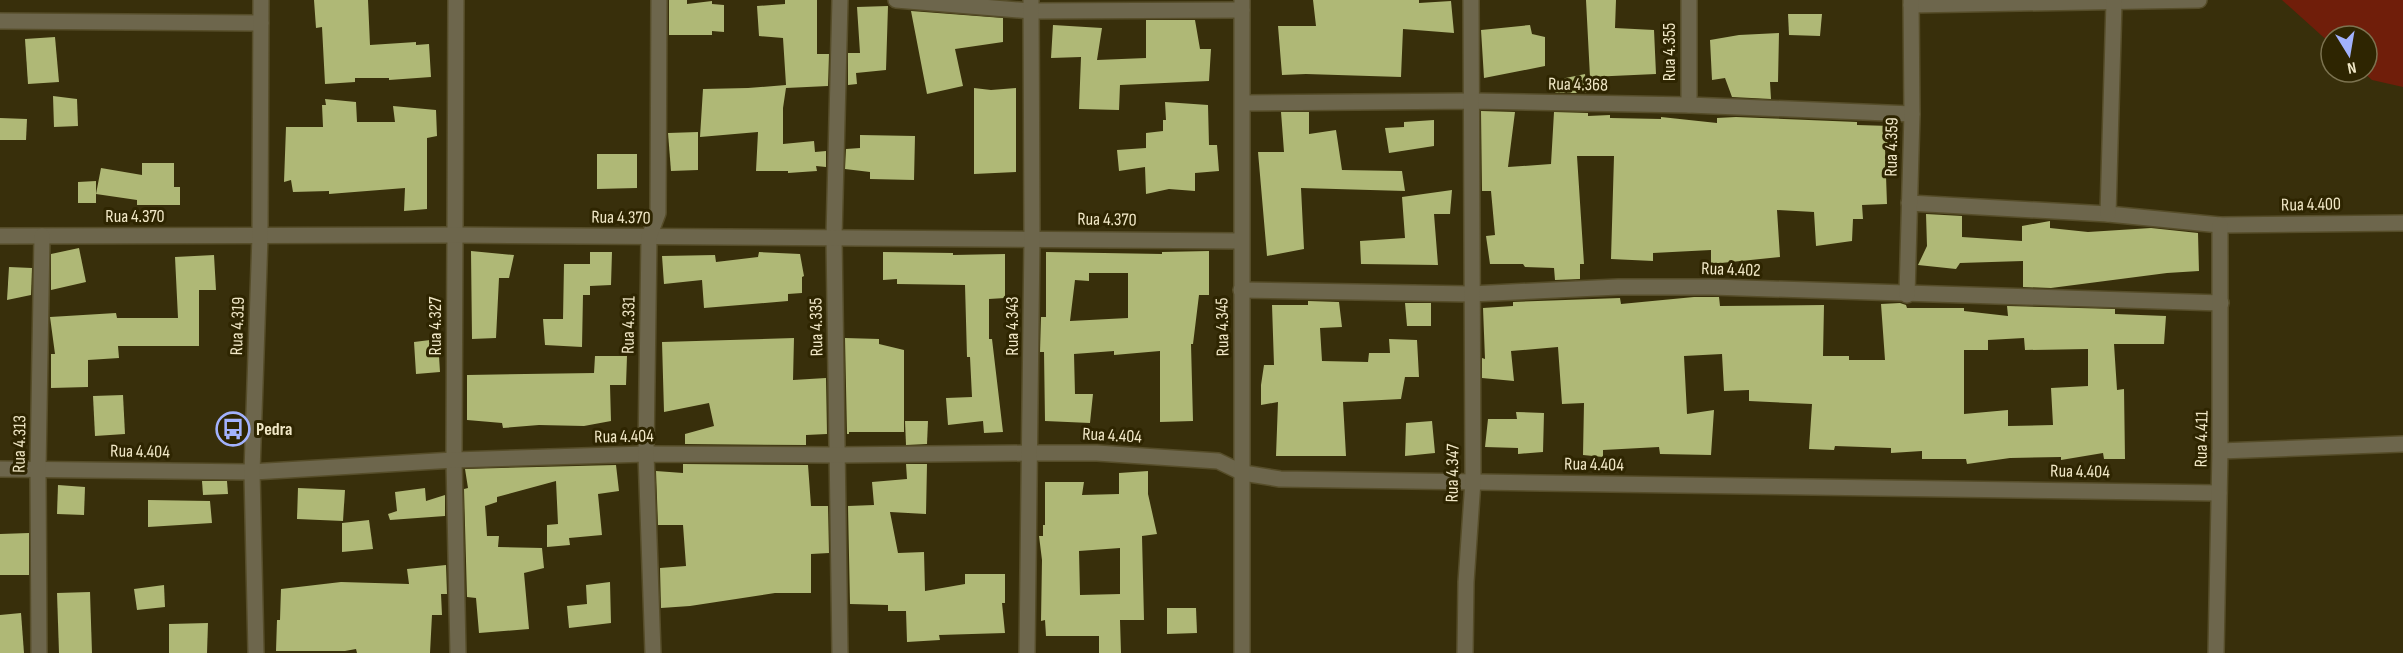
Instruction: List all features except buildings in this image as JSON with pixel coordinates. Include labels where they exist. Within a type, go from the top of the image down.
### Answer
[{"type":"street","name":"Rua 4.319","points":[[256,653],[252,472],[260,236],[261,0]]},
{"type":"street","name":"Rua 4.327","points":[[456,0],[454,460],[458,653]]},
{"type":"street","name":"Rua 4.331","points":[[653,653],[646,454],[649,237],[658,213],[659,0]]},
{"type":"street","name":"Rua 4.335","points":[[840,0],[834,237],[840,653]]},
{"type":"street","points":[[896,0],[1031,5],[1242,5]]},
{"type":"street","points":[[1471,0],[1473,102]]},
{"type":"street","name":"Rua 4.355","points":[[1689,0],[1689,105]]},
{"type":"street","points":[[1911,2],[2199,0]]},
{"type":"street","name":"Rua 4.359","points":[[1906,295],[1912,114],[1911,2]]},
{"type":"street","points":[[2108,214],[2114,2]]},
{"type":"street","name":"Rua 4.343","points":[[1027,653],[1032,238],[1031,5]]},
{"type":"street","name":"Rua 4.345","points":[[1242,5],[1242,653]]},
{"type":"street","points":[[0,21],[261,23]]},
{"type":"street","name":"Rua 4.368","points":[[1243,103],[1473,102],[1689,105],[1912,114]]},
{"type":"street","name":"Rua 4.347","points":[[1466,653],[1466,582],[1473,481],[1471,294],[1473,102]]},
{"type":"street","name":"Rua 4.400","points":[[1909,203],[2108,214],[2220,225],[2403,223]]},
{"type":"street","name":"Rua 4.411","points":[[2216,653],[2220,451],[2220,225]]},
{"type":"street","name":"Rua 4.370","points":[[0,236],[455,234],[1241,241]]},
{"type":"street","name":"Rua 4.313","points":[[39,653],[38,469],[42,236]]},
{"type":"street","name":"Rua 4.402","points":[[1241,290],[1471,294],[1629,287],[2221,303]]},
{"type":"street","points":[[2220,451],[2403,444]]},
{"type":"street","name":"Rua 4.404","points":[[0,469],[252,472],[454,460],[646,454],[837,456],[1097,453],[1218,461],[1243,473],[1280,479],[2219,493]]},
{"type":"shaded area","points":[[2282,0],[2403,0],[2403,87],[2379,82],[2379,24],[2319,24],[2319,33]]},
{"type":"place","name":"Pedra","points":[[233,429]]}]
